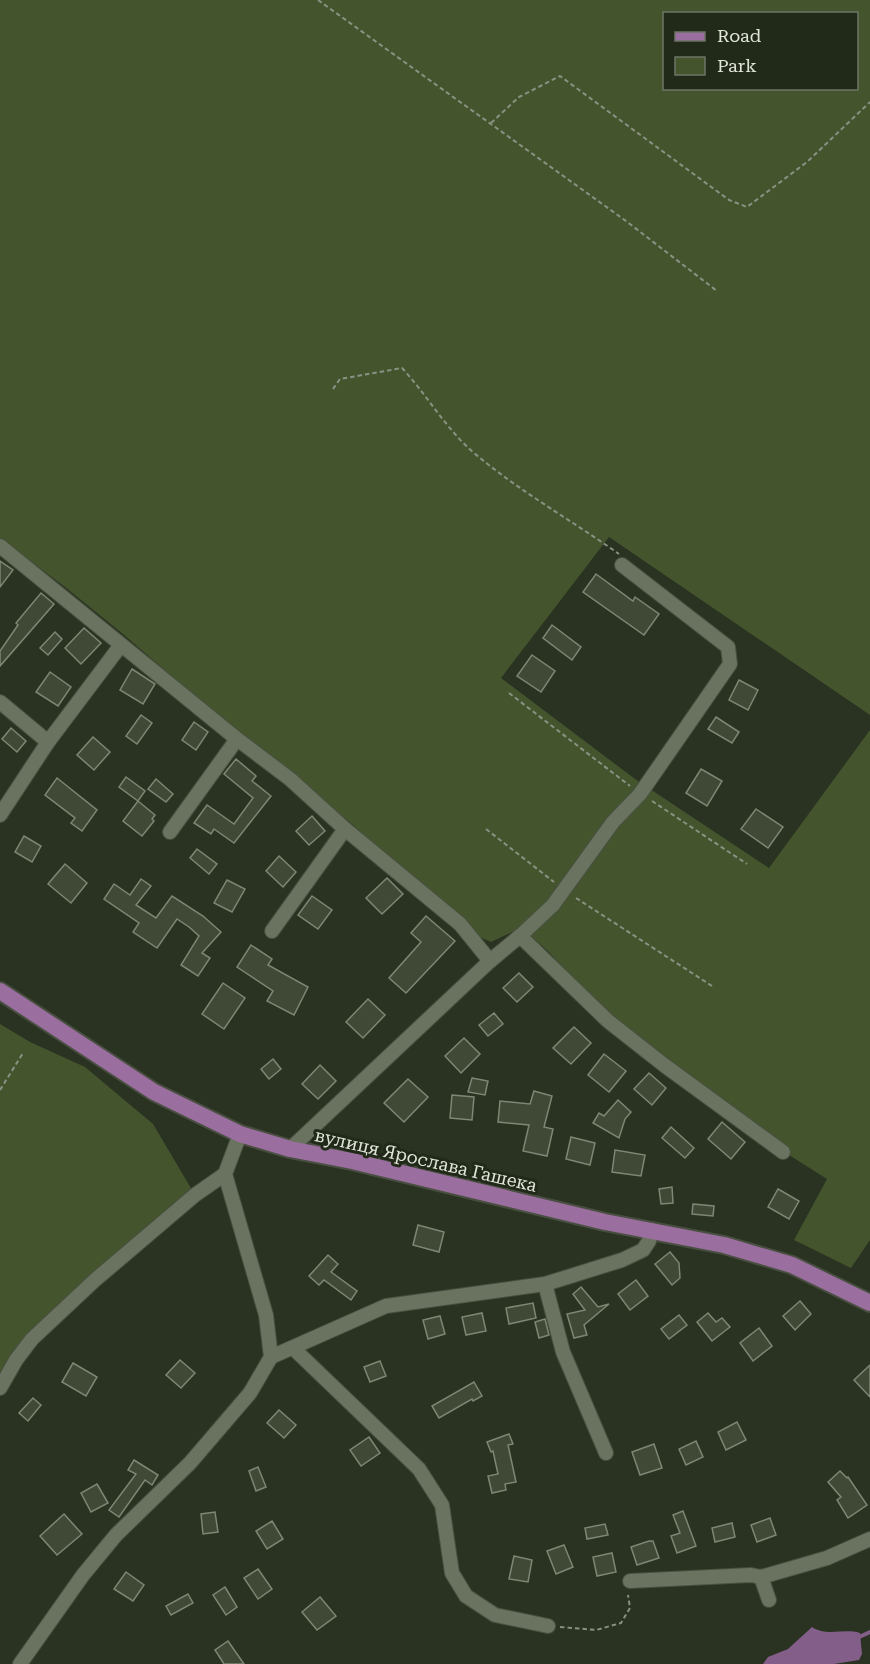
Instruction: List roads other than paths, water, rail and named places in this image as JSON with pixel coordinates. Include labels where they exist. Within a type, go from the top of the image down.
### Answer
[{"type":"main road","name":"вулиця Ярослава Гашека","points":[[0,992],[154,1092],[240,1134],[290,1149],[352,1161],[605,1222],[724,1245],[792,1265],[870,1303]]},
{"type":"street","points":[[0,546],[237,739],[290,779],[345,829],[460,924],[490,961]]},
{"type":"street","points":[[290,1149],[553,905],[613,822],[640,794],[730,664],[728,647],[622,565]]},
{"type":"street","points":[[0,815],[48,742],[121,645]]},
{"type":"street","points":[[0,702],[48,742]]},
{"type":"street","points":[[170,832],[237,739]]},
{"type":"street","points":[[272,931],[345,829]]},
{"type":"street","points":[[520,936],[608,1021],[783,1152]]},
{"type":"street","points":[[0,1388],[16,1360],[32,1339],[95,1280],[195,1195],[225,1174],[240,1134]]},
{"type":"street","points":[[20,1664],[83,1575],[110,1543],[190,1463],[250,1393],[271,1357],[266,1316],[225,1174]]},
{"type":"street","points":[[271,1357],[386,1306],[545,1284],[622,1260],[643,1250],[650,1241],[651,1230]]},
{"type":"street","points":[[545,1284],[563,1352],[606,1453]]},
{"type":"street","points":[[293,1348],[420,1469],[442,1505],[452,1573],[466,1596],[495,1615],[548,1626]]},
{"type":"street","points":[[630,1581],[751,1575],[761,1577],[827,1558],[870,1539]]},
{"type":"street","points":[[761,1577],[769,1600]]},
{"type":"waterway","points":[[857,1638],[870,1632]]}]
